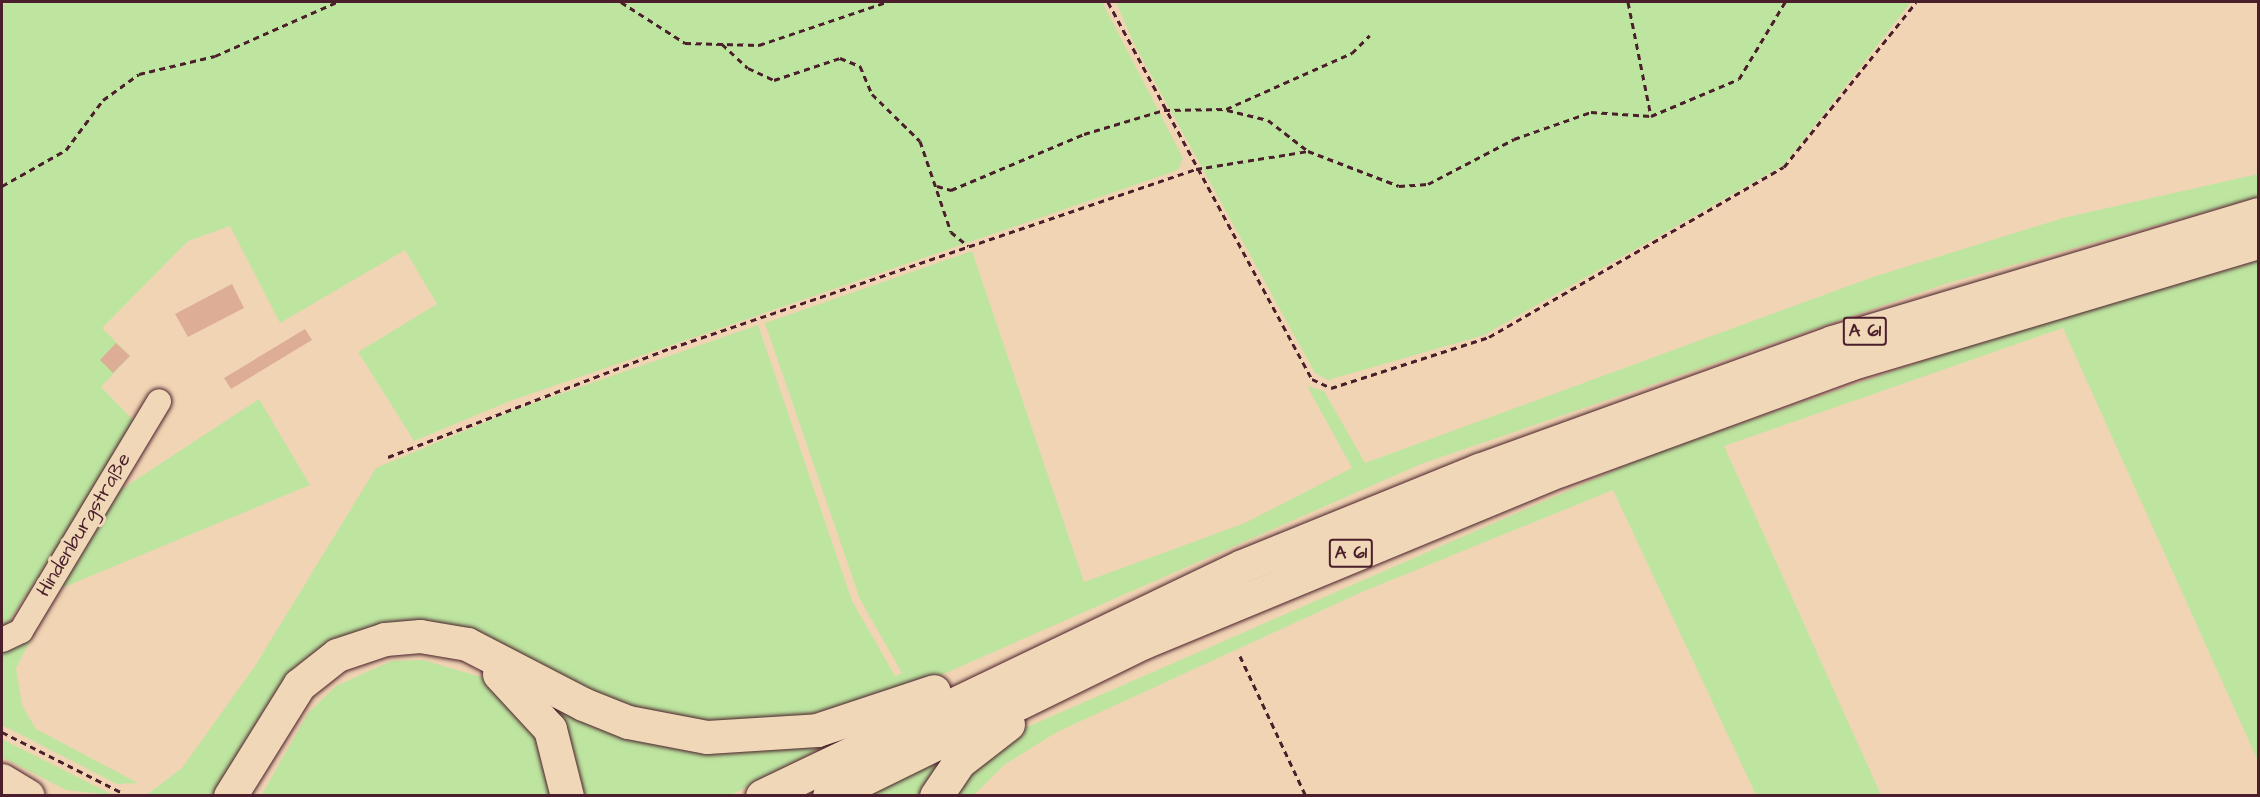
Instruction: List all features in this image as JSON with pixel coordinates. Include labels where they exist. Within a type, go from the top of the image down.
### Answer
[{"type":"highway","name":"A 61","points":[[762,795],[1085,638],[1242,566],[1479,470],[1832,342],[2259,214]]},
{"type":"highway","name":"A 61","points":[[829,795],[1144,642],[1446,514],[1850,364],[2259,242]]},
{"type":"highway","points":[[230,795],[299,685],[338,655],[385,639],[452,639],[628,722],[730,738],[851,723],[1005,659],[1085,638]]},
{"type":"highway","points":[[936,795],[978,744],[1144,642]]},
{"type":"highway","points":[[249,795],[280,733],[309,693],[356,661],[403,649],[464,656],[519,690],[550,729],[567,795]]},
{"type":"main road","points":[[2,780],[29,795]]},
{"type":"street","name":"Hindenburgstraße","points":[[2,640],[21,631],[159,401]]},
{"type":"path","points":[[2,186],[66,150],[103,100],[139,74],[215,56],[337,2]]},
{"type":"path","points":[[621,2],[685,43],[759,45],[887,2]]},
{"type":"path","points":[[1108,2],[1164,110],[1312,379],[1331,388],[1489,337],[1784,167],[1916,2]]},
{"type":"path","points":[[1628,2],[1651,116]]},
{"type":"path","points":[[937,186],[951,190],[1084,134],[1164,110],[1226,109],[1268,120],[1308,151],[1399,186],[1428,184],[1514,139],[1591,112],[1651,116],[1739,79],[1785,2]]},
{"type":"path","points":[[1226,109],[1352,53],[1370,35]]},
{"type":"path","points":[[722,44],[748,68],[774,80],[850,58],[860,66],[872,94],[920,141],[951,232],[969,247]]},
{"type":"path","points":[[388,457],[671,348],[1196,169],[1308,151]]},
{"type":"path","points":[[1240,656],[1306,795]]},
{"type":"path","points":[[2,732],[123,793]]},
{"type":"green space","points":[[11,2],[1102,2],[1183,158],[1178,170],[510,401],[414,441],[358,352],[437,304],[405,250],[280,323],[230,226],[188,241],[102,328],[130,356],[101,387],[139,426],[2,632],[2,5]]},
{"type":"green space","points":[[1116,2],[1911,2],[1784,165],[1484,335],[1328,380],[1315,373],[1134,44]]},
{"type":"green space","points":[[2258,174],[2258,197],[1948,283],[1421,464],[898,694],[841,711],[741,726],[645,715],[531,662],[343,640],[213,795],[145,796],[182,768],[255,666],[376,468],[514,410],[758,325],[852,601],[895,676],[902,673],[860,599],[765,323],[972,251],[1084,582],[1245,523],[1352,468],[1307,386],[1324,391],[1365,463],[1873,277],[2063,218]]},
{"type":"green space","points":[[2258,261],[2258,761],[2063,328],[1724,446],[1881,795],[1756,795],[1613,490],[1362,592],[1057,732],[1004,765],[974,795],[951,796],[988,751],[1027,727],[1652,454],[1989,338]]},
{"type":"green space","points":[[259,399],[310,485],[57,590],[16,668],[22,705],[36,729],[138,783],[117,784],[2,725],[2,652],[19,640],[111,496]]},
{"type":"green space","points":[[423,660],[488,679],[548,747],[557,796],[261,796],[308,713],[336,686],[391,661]]},
{"type":"green space","points":[[558,699],[606,722],[854,731],[731,795],[573,795],[543,704]]},
{"type":"green space","points":[[996,722],[932,795],[849,796]]},
{"type":"green space","points":[[2,739],[113,795],[66,790],[2,757]]},
{"type":"building","points":[[232,284],[244,308],[188,337],[175,314]]},
{"type":"building","points":[[305,329],[312,340],[231,389],[224,378]]},
{"type":"building","points":[[116,343],[130,356],[113,373],[100,360]]}]
